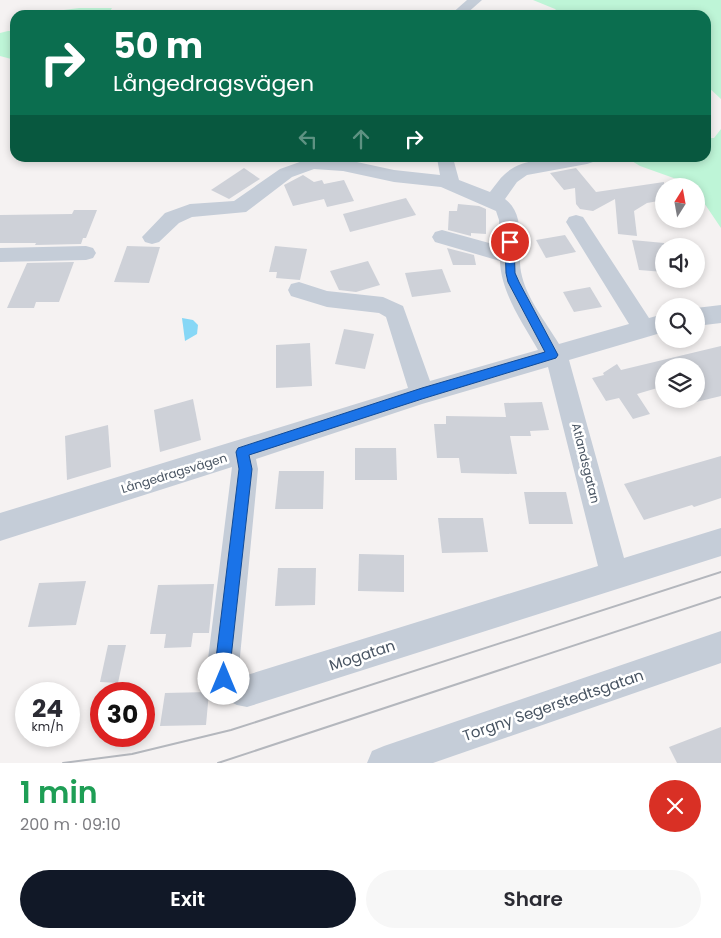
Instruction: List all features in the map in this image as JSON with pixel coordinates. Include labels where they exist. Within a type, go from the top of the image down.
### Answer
[{"type":"street","points":[[462,10],[475,0]]},
{"type":"street","points":[[446,162],[451,183]]},
{"type":"street","points":[[152,237],[172,218],[190,211],[232,209],[245,204],[286,174],[312,163],[343,165],[394,176],[451,183],[494,201],[511,178],[522,170],[565,162]]},
{"type":"street","name":"Atlandsgatan","points":[[494,201],[504,208],[507,214],[509,256],[514,282],[538,332],[560,368],[614,574]]},
{"type":"street","points":[[576,222],[653,325]]},
{"type":"street","points":[[442,237],[509,256]]},
{"type":"street","points":[[0,255],[86,253]]},
{"type":"street","points":[[299,290],[336,300],[382,305],[396,312],[422,394]]},
{"type":"street","points":[[705,316],[721,314]]},
{"type":"street","name":"Långedragsvägen","points":[[0,527],[422,394],[653,325]]},
{"type":"street","name":"Mogatan","points":[[242,452],[245,469],[223,667],[224,679],[229,686],[238,690],[247,691],[614,574],[721,542]]},
{"type":"street","name":"Torgny Segerstedtsgatan","points":[[384,763],[721,647]]},
{"type":"green space","points":[[533,0],[721,0],[721,99],[711,90],[711,10],[555,9]]},
{"type":"green space","points":[[79,8],[112,8],[111,10],[64,10]]},
{"type":"green space","points":[[10,31],[10,59],[0,56],[0,33]]},
{"type":"green space","points":[[721,129],[721,228],[705,204],[705,178],[674,178],[634,162],[711,162],[711,138],[714,138]]},
{"type":"water","points":[[182,318],[193,320],[198,325],[197,334],[185,341]]},
{"type":"building","points":[[244,168],[260,179],[229,199],[211,190]]},
{"type":"building","points":[[576,168],[596,192],[655,183],[655,202],[647,203],[634,211],[637,236],[618,234],[615,199],[593,211],[580,209],[576,204],[575,188],[564,190],[550,173]]},
{"type":"building","points":[[303,175],[314,182],[322,180],[324,184],[344,180],[354,201],[327,207],[324,199],[293,206],[284,185]]},
{"type":"building","points":[[406,198],[416,215],[350,232],[343,214]]},
{"type":"building","points":[[458,204],[479,206],[486,209],[486,234],[471,233],[471,236],[448,230],[449,211],[457,211]]},
{"type":"building","points":[[74,210],[97,210],[86,238],[83,238],[81,244],[35,245],[36,243],[0,243],[0,215],[72,214]]},
{"type":"building","points":[[565,235],[576,252],[546,258],[536,240]]},
{"type":"building","points":[[632,240],[655,242],[655,271],[639,270]]},
{"type":"building","points":[[127,246],[160,247],[149,283],[114,282]]},
{"type":"building","points":[[275,246],[307,249],[300,280],[276,278],[277,272],[269,272]]},
{"type":"building","points":[[447,248],[474,255],[476,265],[453,265]]},
{"type":"building","points":[[368,261],[380,285],[356,292],[339,290],[330,271]]},
{"type":"building","points":[[74,262],[59,302],[36,302],[34,308],[7,308],[27,263]]},
{"type":"building","points":[[442,269],[451,292],[412,297],[405,273]]},
{"type":"building","points":[[590,287],[602,307],[574,312],[563,292]]},
{"type":"building","points":[[344,329],[374,334],[365,369],[335,364]]},
{"type":"building","points":[[310,343],[312,386],[276,388],[276,345]]},
{"type":"building","points":[[721,346],[721,396],[705,400],[705,358],[671,358]]},
{"type":"building","points":[[655,362],[655,389],[637,394],[650,414],[633,419],[619,398],[606,401],[592,378],[604,375],[603,373],[617,364],[621,370]]},
{"type":"building","points":[[193,399],[201,440],[160,452],[154,410]]},
{"type":"building","points":[[542,402],[549,430],[530,431],[531,436],[510,436],[517,474],[461,473],[459,458],[437,458],[434,424],[446,424],[446,416],[506,417],[504,403]]},
{"type":"building","points":[[108,425],[111,467],[67,480],[65,436]]},
{"type":"building","points":[[355,448],[396,448],[397,480],[355,480]]},
{"type":"building","points":[[721,456],[721,498],[694,507],[692,505],[644,520],[624,484]]},
{"type":"building","points":[[279,471],[324,471],[323,509],[275,509]]},
{"type":"building","points":[[524,492],[566,492],[573,524],[529,524]]},
{"type":"building","points":[[438,518],[483,518],[488,552],[442,553]]},
{"type":"building","points":[[359,554],[404,555],[404,592],[358,591]]},
{"type":"building","points":[[278,568],[316,568],[315,605],[275,606]]},
{"type":"building","points":[[86,581],[76,625],[28,627],[39,583]]},
{"type":"building","points":[[214,584],[209,633],[193,633],[191,647],[164,648],[166,634],[150,634],[158,585]]},
{"type":"building","points":[[108,645],[126,645],[118,682],[100,682]]},
{"type":"building","points":[[209,692],[206,725],[160,726],[165,693]]},
{"type":"building","points":[[721,727],[721,763],[677,763],[669,747]]},
{"type":"tram line","points":[[63,763],[132,754],[231,730],[721,572]]},
{"type":"tram line","points":[[218,763],[721,597]]},
{"type":"route","points":[[224,679],[223,667],[245,469],[242,452],[422,394],[552,355],[523,304],[510,273],[510,242]]}]
